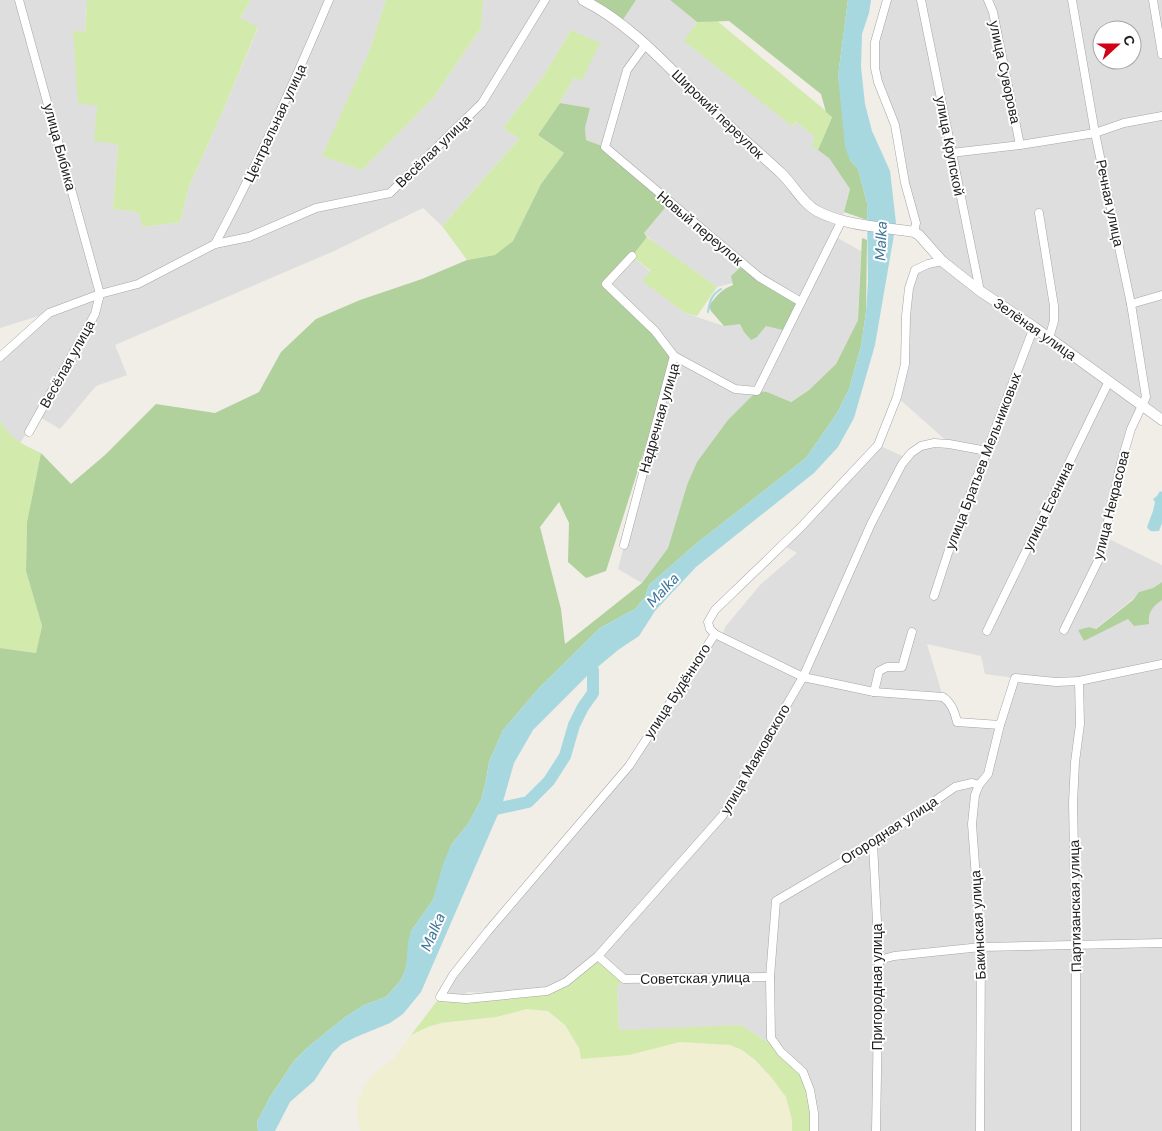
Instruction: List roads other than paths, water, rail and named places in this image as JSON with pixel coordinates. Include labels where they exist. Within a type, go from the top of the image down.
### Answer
[{"type":"street","name":"улица Бибика","points":[[19,0],[100,294]]},
{"type":"street","name":"Центральная улица","points":[[216,244],[246,187],[283,108],[329,0]]},
{"type":"street","name":"Весёлая улица","points":[[0,358],[49,313],[100,294],[138,284],[216,244],[249,237],[316,208],[390,193],[482,103],[546,0]]},
{"type":"street","name":"Широкий переулок","points":[[583,0],[602,10],[646,44],[731,128],[790,181],[801,197],[816,210],[842,220],[914,232]]},
{"type":"street","points":[[887,0],[876,36],[875,68],[878,82],[895,125],[905,184],[916,223],[914,232]]},
{"type":"street","name":"улица Крупской","points":[[921,0],[980,291]]},
{"type":"street","name":"улица Суворова","points":[[988,0],[1020,145]]},
{"type":"street","name":"Речная улица","points":[[1072,0],[1095,133],[1131,304],[1146,397],[1142,406]]},
{"type":"street","points":[[1153,0],[1162,54]]},
{"type":"street","name":"Новый переулок","points":[[646,44],[627,70],[604,146],[759,277],[801,302]]},
{"type":"street","points":[[952,153],[1095,133],[1124,123],[1162,116]]},
{"type":"street","points":[[1038,213],[1054,306],[1054,321],[1049,338]]},
{"type":"street","name":"Надречная улица","points":[[624,545],[674,356],[735,389],[757,391],[842,220]]},
{"type":"street","name":"Зелёная улица","points":[[914,232],[919,235],[942,261],[980,291],[1034,327],[1162,420]]},
{"type":"street","points":[[632,256],[606,284],[655,331],[674,356]]},
{"type":"street","name":"улица Будённого","points":[[440,997],[453,975],[488,931],[629,766],[715,634],[710,629],[708,622],[715,610],[801,527],[878,444],[898,397],[905,364],[906,316],[909,288],[915,270],[928,264],[942,261]]},
{"type":"street","name":"Весёлая улица","points":[[29,432],[94,314],[100,294]]},
{"type":"street","points":[[1131,304],[1162,295]]},
{"type":"street","name":"улица Братьев Мельниковых","points":[[934,596],[948,553],[1034,327]]},
{"type":"street","name":"улица Есенина","points":[[987,631],[1109,381]]},
{"type":"street","name":"улица Некрасова","points":[[1064,630],[1100,557],[1121,463],[1131,429],[1142,406]]},
{"type":"street","name":"улица Маяковского","points":[[440,997],[466,998],[547,991],[580,973],[598,956],[724,815],[803,677],[871,524],[902,464],[920,446],[934,443],[987,451]]},
{"type":"street","points":[[874,692],[879,671],[887,667],[902,667],[912,632]]},
{"type":"street","points":[[715,634],[803,677],[874,692],[943,697],[949,702],[956,714],[957,722],[1000,725]]},
{"type":"street","points":[[1079,682],[1162,664]]},
{"type":"street","name":"Бакинская улица","points":[[980,1131],[981,947],[972,824],[975,795],[979,785],[988,774],[1000,725],[1015,678],[1079,682]]},
{"type":"street","name":"Партизанская улица","points":[[1076,1131],[1076,945],[1073,803],[1075,762],[1080,724],[1079,682]]},
{"type":"street","name":"Огородная улица","points":[[776,901],[873,844],[955,787],[972,782],[979,785]]},
{"type":"street","name":"Пригородная улица","points":[[873,844],[878,960],[876,1131]]},
{"type":"street","name":"Советская улица","points":[[776,901],[770,978],[771,1038],[781,1052],[803,1072],[810,1090],[814,1112],[814,1131]]},
{"type":"street","points":[[878,960],[894,956],[981,947],[1162,943]]},
{"type":"street","name":"Советская улица","points":[[598,956],[624,979],[770,978]]},
{"type":"water","name":"Malka","points":[[848,0],[871,0],[862,34],[861,67],[865,104],[872,131],[890,171],[896,223],[875,345],[854,418],[838,447],[814,473],[696,567],[655,611],[639,636],[618,650],[587,676],[533,730],[514,763],[502,805],[421,992],[403,1014],[390,1023],[342,1044],[333,1052],[314,1081],[290,1102],[275,1131],[258,1131],[257,1122],[270,1097],[294,1061],[344,1018],[364,1005],[386,997],[401,980],[406,968],[411,931],[433,900],[443,864],[451,845],[468,824],[481,800],[489,762],[503,730],[539,688],[600,628],[635,609],[645,597],[649,585],[697,543],[806,458],[837,413],[849,389],[861,346],[868,282],[867,203],[858,169],[850,160],[845,147],[838,76]]},
{"type":"water","points":[[1160,491],[1162,492],[1162,523],[1159,531],[1152,531],[1147,527],[1155,502],[1153,499]]},
{"type":"waterway","points":[[708,312],[712,299],[721,289]]},
{"type":"waterway","points":[[487,811],[528,802],[549,781],[565,756],[574,725],[593,693],[593,671],[591,664]]}]
